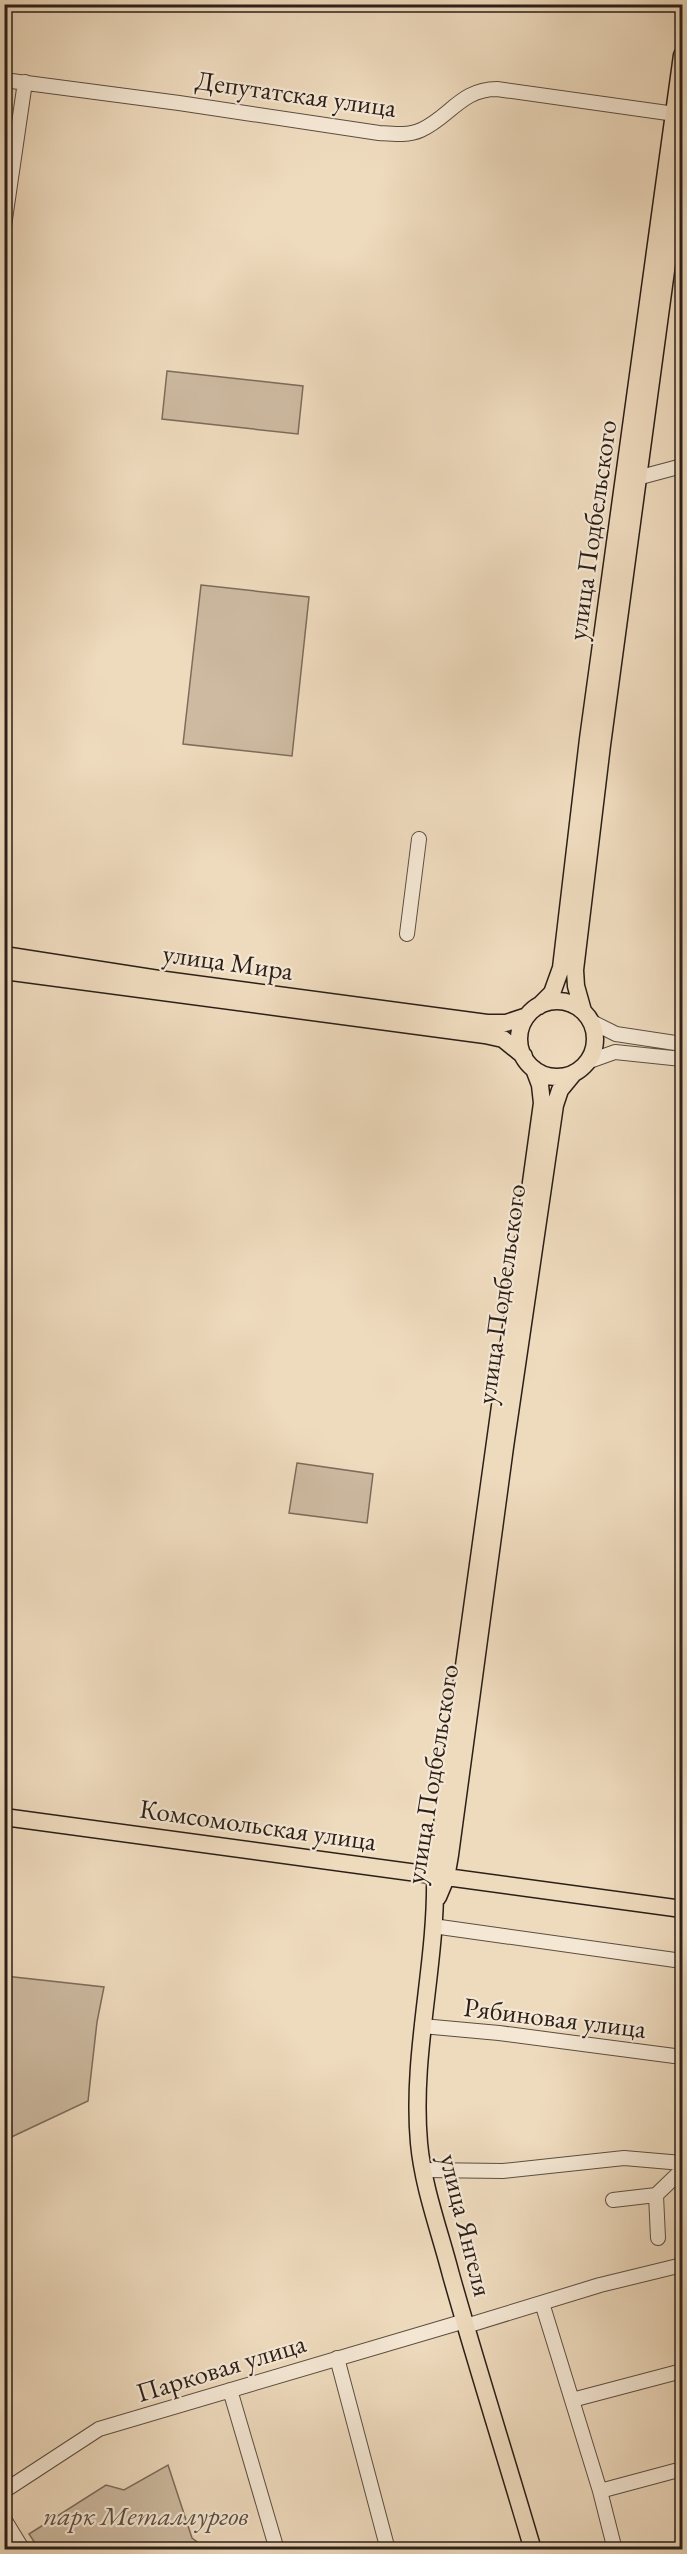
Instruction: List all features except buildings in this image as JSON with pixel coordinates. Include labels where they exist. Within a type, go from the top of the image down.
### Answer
[{"type":"main road","name":"улица Подбельского","points":[[587,1016],[576,986],[575,970],[620,564],[678,115],[682,55]]},
{"type":"main road","name":"улица Подбельского","points":[[533,1011],[552,993],[561,968],[588,739],[638,478],[682,152]]},
{"type":"main road","name":"улица Мира","points":[[4,955],[46,969]]},
{"type":"main road","name":"улица Мира","points":[[4,971],[46,969],[445,1024]]},
{"type":"main road","points":[[562,1001],[587,1016],[594,1047],[581,1067],[558,1077],[549,1076],[529,1062],[512,1045],[496,1036],[445,1024],[497,1024],[562,1001]]},
{"type":"main road","points":[[529,1062],[520,1048],[520,1031],[533,1011]]},
{"type":"main road","name":"улица Подбельского","points":[[462,1724],[542,1103],[540,1085],[529,1062]]},
{"type":"main road","name":"улица Подбельского","points":[[435,1904],[555,1105],[560,1090],[581,1067]]},
{"type":"main road","name":"Комсомольская улица","points":[[4,1816],[682,1909]]},
{"type":"main road","name":"улица Янгеля","points":[[435,1904],[422,2026],[418,2115],[424,2170],[465,2324],[533,2550]]},
{"type":"street","name":"Депутатская улица","points":[[4,80],[179,102],[379,134],[408,134],[422,130],[470,95],[482,89],[497,89],[678,115]]},
{"type":"street","points":[[4,226],[24,82]]},
{"type":"street","points":[[4,117],[19,119]]},
{"type":"street","points":[[638,478],[682,466]]},
{"type":"street","points":[[406,934],[419,839]]},
{"type":"street","points":[[587,1016],[616,1034],[682,1044]]},
{"type":"street","points":[[581,1067],[615,1052],[682,1059]]},
{"type":"street","points":[[433,1926],[682,1961]]},
{"type":"street","name":"Рябиновая улица","points":[[422,2026],[682,2057]]},
{"type":"street","points":[[424,2170],[503,2171],[624,2158],[682,2163]]},
{"type":"street","points":[[613,2200],[656,2195],[682,2170]]},
{"type":"street","points":[[656,2195],[658,2238]]},
{"type":"street","name":"Парковая улица","points":[[4,2490],[99,2429],[337,2358],[542,2303],[600,2285],[682,2265]]},
{"type":"street","points":[[542,2303],[600,2491],[615,2550]]},
{"type":"street","points":[[337,2358],[388,2550]]},
{"type":"street","points":[[572,2400],[682,2371]]},
{"type":"street","points":[[230,2390],[277,2550]]},
{"type":"street","points":[[600,2491],[682,2469]]},
{"type":"street","points":[[4,2518],[23,2550]]},
{"type":"green space","points":[[167,371],[303,386],[298,434],[162,419]]},
{"type":"green space","points":[[201,585],[309,597],[292,756],[183,744]]},
{"type":"green space","points":[[297,1463],[373,1474],[367,1523],[289,1513]]},
{"type":"green space","points":[[5,1976],[104,1987],[97,2022],[88,2101],[5,2140]]},
{"type":"green space","name":"парк Металлургов","points":[[168,2465],[192,2538],[204,2547],[269,2549],[39,2549],[29,2534],[106,2485],[124,2490]]}]
